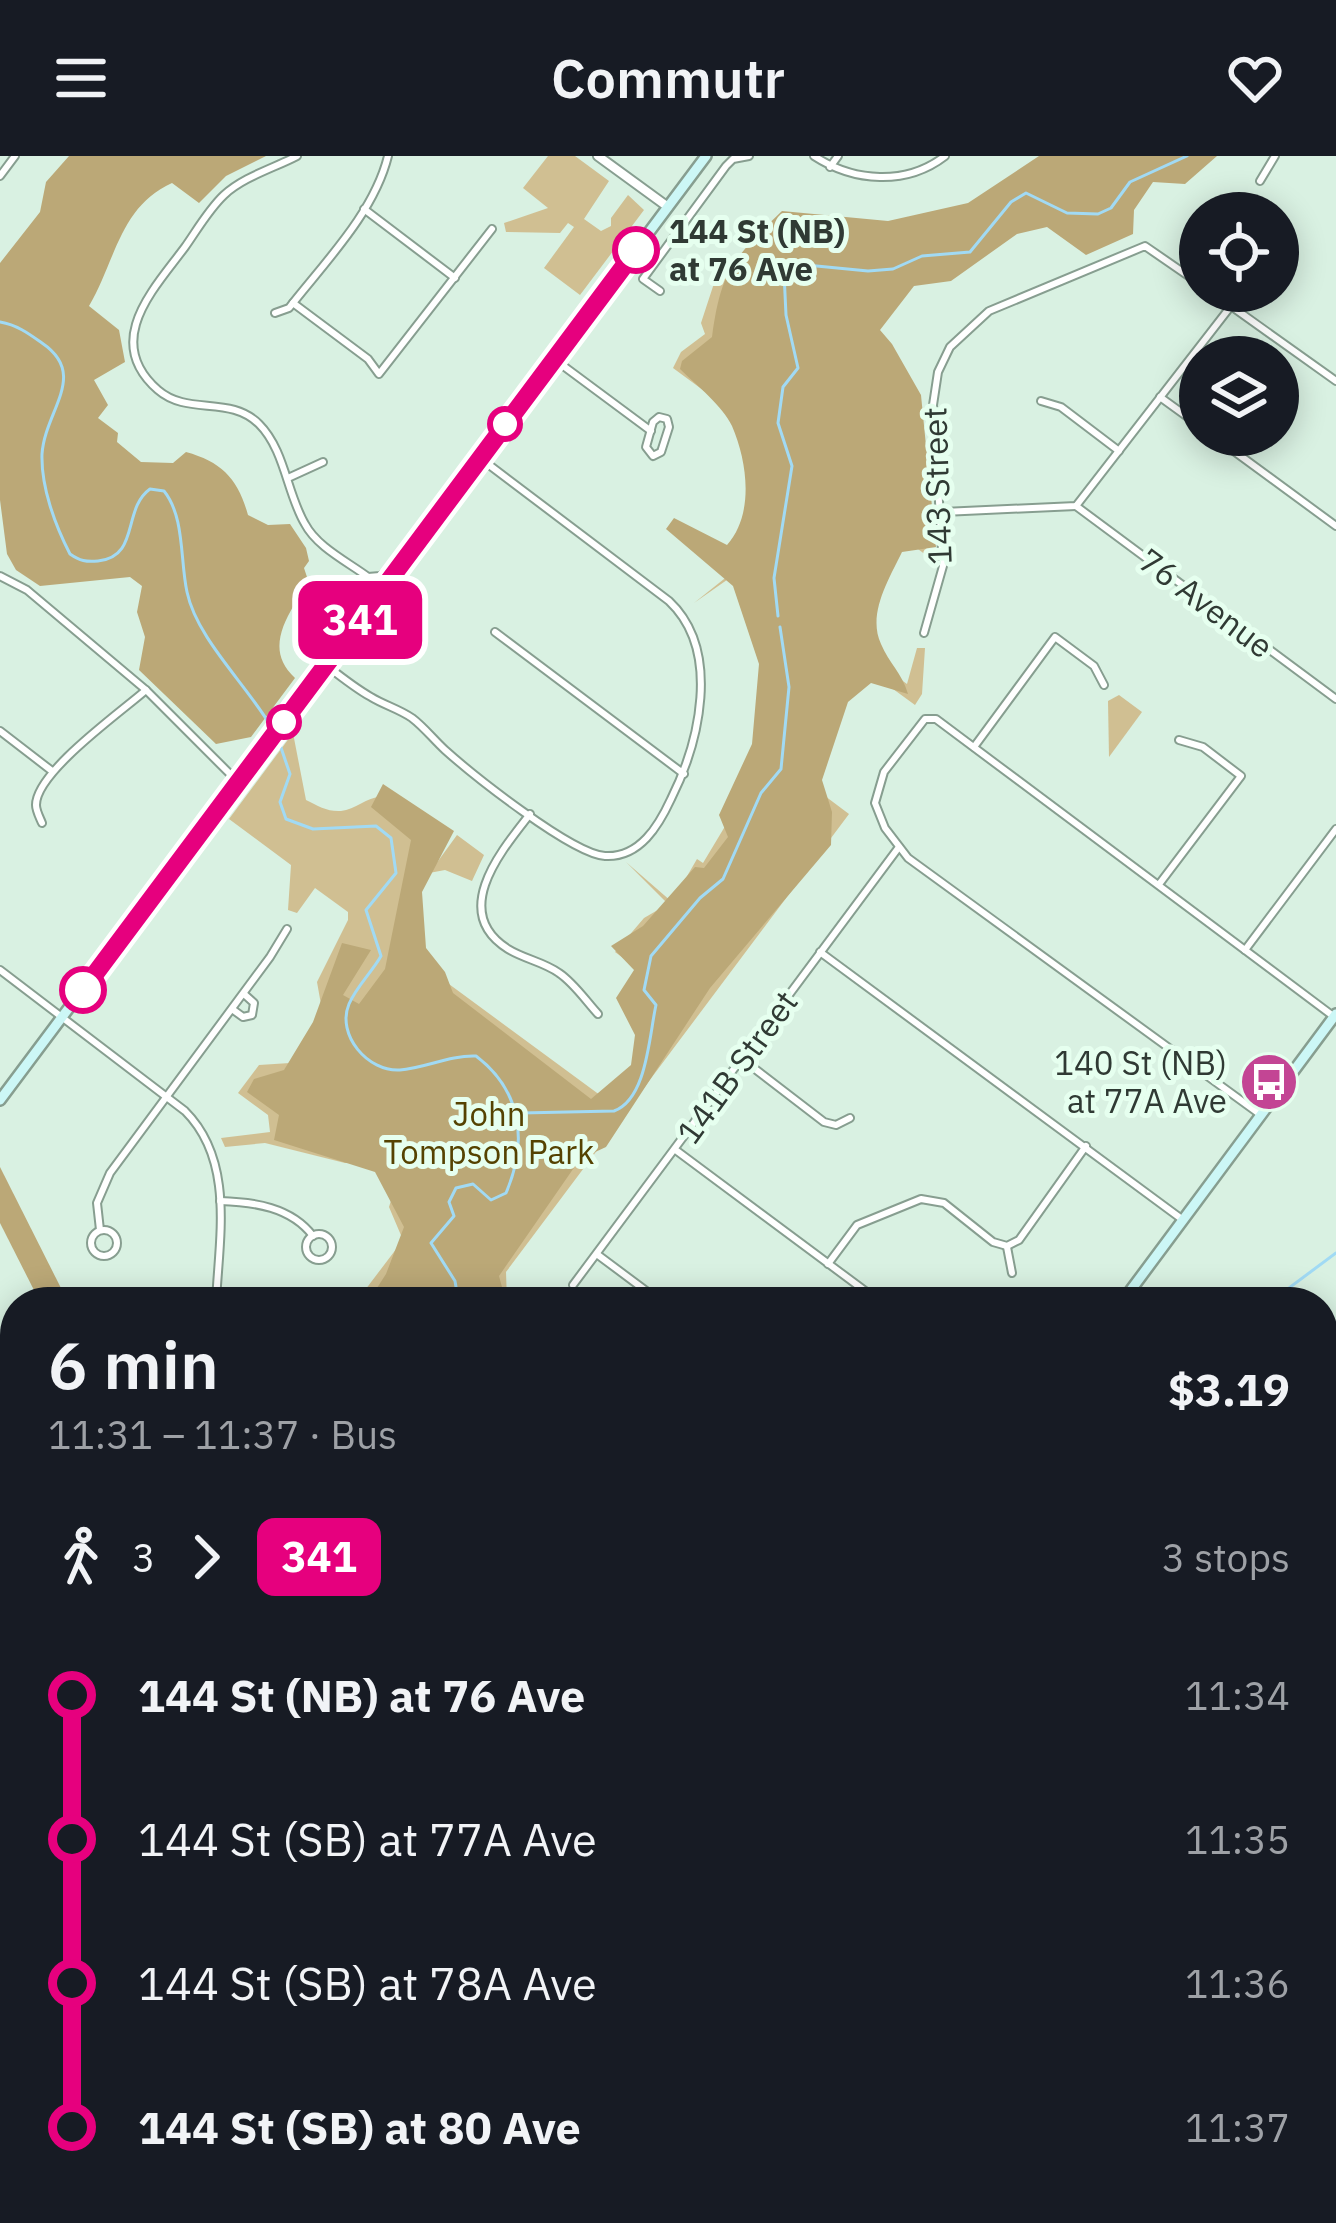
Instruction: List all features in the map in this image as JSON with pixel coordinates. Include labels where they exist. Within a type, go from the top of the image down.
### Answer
[{"type":"main road","points":[[0,1100],[706,156]]},
{"type":"main road","points":[[1133,1287],[1335,1016]]},
{"type":"street","points":[[0,176],[15,156]]},
{"type":"street","points":[[297,156],[224,195],[137,316],[134,349],[154,387],[183,404],[227,407],[250,416],[268,436],[310,532],[368,577],[373,602]]},
{"type":"street","points":[[275,313],[293,303],[364,209],[380,184],[388,156]]},
{"type":"street","points":[[598,156],[668,207]]},
{"type":"street","points":[[660,291],[644,279],[726,166],[748,156]]},
{"type":"street","points":[[814,156],[852,176],[911,174],[945,156]]},
{"type":"street","points":[[830,167],[838,156]]},
{"type":"street","points":[[1260,181],[1275,156]]},
{"type":"street","points":[[364,209],[455,278]]},
{"type":"street","points":[[293,303],[368,359],[379,374],[492,230]]},
{"type":"street","name":"143 Street","points":[[924,633],[943,566],[933,405],[938,372],[950,347],[989,311],[1145,246],[1179,269]]},
{"type":"street","points":[[943,512],[1076,506],[1226,312]]},
{"type":"street","points":[[1239,312],[1336,381]]},
{"type":"street","points":[[554,359],[651,431]]},
{"type":"street","points":[[1160,397],[1179,411]]},
{"type":"street","points":[[1041,401],[1061,407],[1119,451]]},
{"type":"street","points":[[657,418],[669,422],[661,452],[653,456],[646,450],[651,431],[657,418]]},
{"type":"street","points":[[1241,456],[1336,526]]},
{"type":"street","points":[[326,665],[372,698],[411,717],[446,751],[573,845],[616,855],[654,832],[697,738],[700,707],[693,638],[682,615],[480,458]]},
{"type":"street","points":[[286,478],[323,462]]},
{"type":"street","name":"76 Avenue","points":[[1076,506],[1336,699]]},
{"type":"street","points":[[368,577],[380,576],[402,562]]},
{"type":"street","points":[[0,576],[41,602],[146,690],[238,782]]},
{"type":"street","points":[[495,632],[683,774]]},
{"type":"street","points":[[974,748],[1055,637],[1094,666],[1103,685]]},
{"type":"street","points":[[42,823],[35,808],[52,771],[146,690]]},
{"type":"street","points":[[1261,1115],[899,847],[879,816],[876,794],[889,764],[930,717],[1335,1016]]},
{"type":"street","points":[[0,731],[52,771]]},
{"type":"street","points":[[1160,883],[1241,776],[1203,747],[1179,740]]},
{"type":"street","points":[[530,814],[489,868],[481,898],[488,927],[504,948],[559,973],[598,1014]]},
{"type":"street","points":[[1245,950],[1336,829]]},
{"type":"street","name":"141B Street","points":[[573,1285],[899,847]]},
{"type":"street","points":[[605,856],[606,871]]},
{"type":"street","points":[[100,1230],[97,1203],[102,1186],[286,928]]},
{"type":"street","points":[[820,952],[1183,1220]]},
{"type":"street","points":[[0,970],[197,1123],[219,1175],[217,1287]]},
{"type":"street","points":[[232,1009],[246,1017],[254,1012],[254,1003],[243,994]]},
{"type":"street","points":[[742,1060],[824,1122],[836,1125],[850,1118]]},
{"type":"street","points":[[828,1264],[857,1225],[921,1199],[944,1203],[993,1242],[1007,1246],[1019,1240],[1086,1146]]},
{"type":"street","points":[[676,1151],[859,1287]]},
{"type":"street","points":[[220,1201],[275,1209],[303,1223],[313,1236]]},
{"type":"street","points":[[100,1230],[112,1232],[117,1240],[116,1248],[105,1256],[92,1246],[100,1230]]},
{"type":"street","points":[[321,1234],[331,1242],[330,1254],[324,1259],[308,1255],[307,1242],[313,1236],[321,1234]]},
{"type":"street","points":[[1007,1246],[1012,1273]]},
{"type":"street","points":[[598,1255],[641,1287]]},
{"type":"green space","points":[[69,156],[266,156],[226,176],[199,203],[172,183],[155,193],[130,220],[89,306],[119,330],[125,362],[94,380],[108,405],[98,418],[118,433],[117,442],[141,462],[173,463],[186,452],[199,456],[227,474],[248,515],[268,525],[290,524],[306,548],[309,561],[304,568],[315,601],[338,621],[330,632],[325,631],[294,605],[284,625],[280,652],[295,678],[251,737],[216,744],[139,670],[145,637],[137,612],[142,586],[130,577],[40,586],[16,570],[7,554],[0,500],[0,263],[40,212],[46,182]]},
{"type":"green space","points":[[548,156],[575,156],[609,181],[584,219],[601,231],[611,226],[611,218],[628,195],[644,210],[580,295],[544,268],[574,227],[568,223],[560,233],[506,232],[504,223],[548,208],[523,188]]},
{"type":"green space","name":"John Tompson Park","points":[[1039,156],[1217,156],[1185,184],[1153,182],[1134,210],[1133,234],[1086,255],[1047,227],[1017,234],[951,281],[914,286],[880,330],[921,395],[936,547],[902,552],[881,597],[877,633],[908,694],[871,683],[848,702],[822,780],[832,812],[831,845],[710,988],[606,1147],[580,1159],[499,1276],[502,1287],[378,1287],[404,1227],[375,1172],[274,1140],[279,1115],[247,1092],[254,1079],[284,1070],[313,1022],[342,943],[371,950],[343,995],[359,1004],[385,969],[411,840],[371,807],[383,784],[454,831],[422,892],[426,948],[445,972],[453,993],[591,1099],[631,1065],[635,1035],[616,998],[634,970],[611,946],[643,926],[695,867],[704,868],[728,837],[719,815],[752,744],[759,664],[733,586],[666,529],[674,518],[727,545],[745,504],[745,472],[732,426],[716,403],[680,369],[682,361],[712,337],[720,295],[732,266],[782,211],[888,221],[968,203]]},
{"type":"green space","name":"John Tompson Park","points":[[721,262],[917,407],[930,558],[782,448],[855,646],[907,684],[917,648],[925,648],[922,694],[915,705],[867,670],[838,699],[813,787],[849,814],[506,1272],[506,1287],[367,1287],[403,1240],[389,1207],[400,1171],[381,1163],[345,1163],[265,1143],[225,1147],[221,1138],[270,1132],[268,1115],[238,1093],[259,1065],[290,1063],[322,1010],[317,982],[348,920],[348,912],[315,888],[297,913],[288,910],[291,865],[229,819],[293,733],[306,800],[336,811],[378,797],[392,801],[433,868],[457,835],[484,855],[472,881],[445,870],[429,873],[419,886],[419,962],[608,1101],[637,1063],[638,969],[615,952],[644,918],[668,904],[626,862],[672,902],[697,859],[703,863],[736,808],[770,695],[734,575],[694,603],[734,571],[764,435],[673,368],[681,352],[705,334],[701,323]]},
{"type":"green space","points":[[1119,695],[1142,712],[1109,757],[1108,701]]},
{"type":"green space","points":[[0,1167],[60,1287],[32,1287],[0,1223]]},
{"type":"waterway","points":[[778,616],[774,578],[792,466],[778,423],[783,387],[798,368],[786,315],[784,273],[796,264],[893,269],[922,256],[970,252],[1011,202],[1026,193],[1067,213],[1098,214],[1111,208],[1130,182],[1187,156]]},
{"type":"waterway","points":[[0,322],[42,343],[62,368],[61,394],[45,438],[42,467],[50,505],[70,554],[87,561],[111,558],[126,542],[141,498],[150,489],[164,491],[179,526],[192,610],[272,728]]},
{"type":"waterway","points":[[521,1113],[614,1111],[634,1094],[645,1065],[656,1005],[644,990],[651,956],[700,898],[723,879],[761,793],[781,769],[789,687],[780,627]]},
{"type":"waterway","points":[[277,736],[290,774],[280,802],[286,819],[313,829],[376,826],[391,838],[396,873],[366,910],[381,956],[349,1004],[346,1016],[351,1039],[366,1058],[388,1069],[476,1056],[512,1101],[517,1155],[506,1193],[491,1200],[473,1184],[456,1188],[449,1202],[454,1216],[431,1243],[456,1287]]},
{"type":"waterway","points":[[1290,1287],[1336,1253]]},
{"type":"bus line","name":"341","points":[[83,990],[636,250]]},
{"type":"place","name":"144 St (NB) at 76 Ave","points":[[636,250]]},
{"type":"place","name":"140 St (NB) at 77A Ave","points":[[1269,1082]]}]
